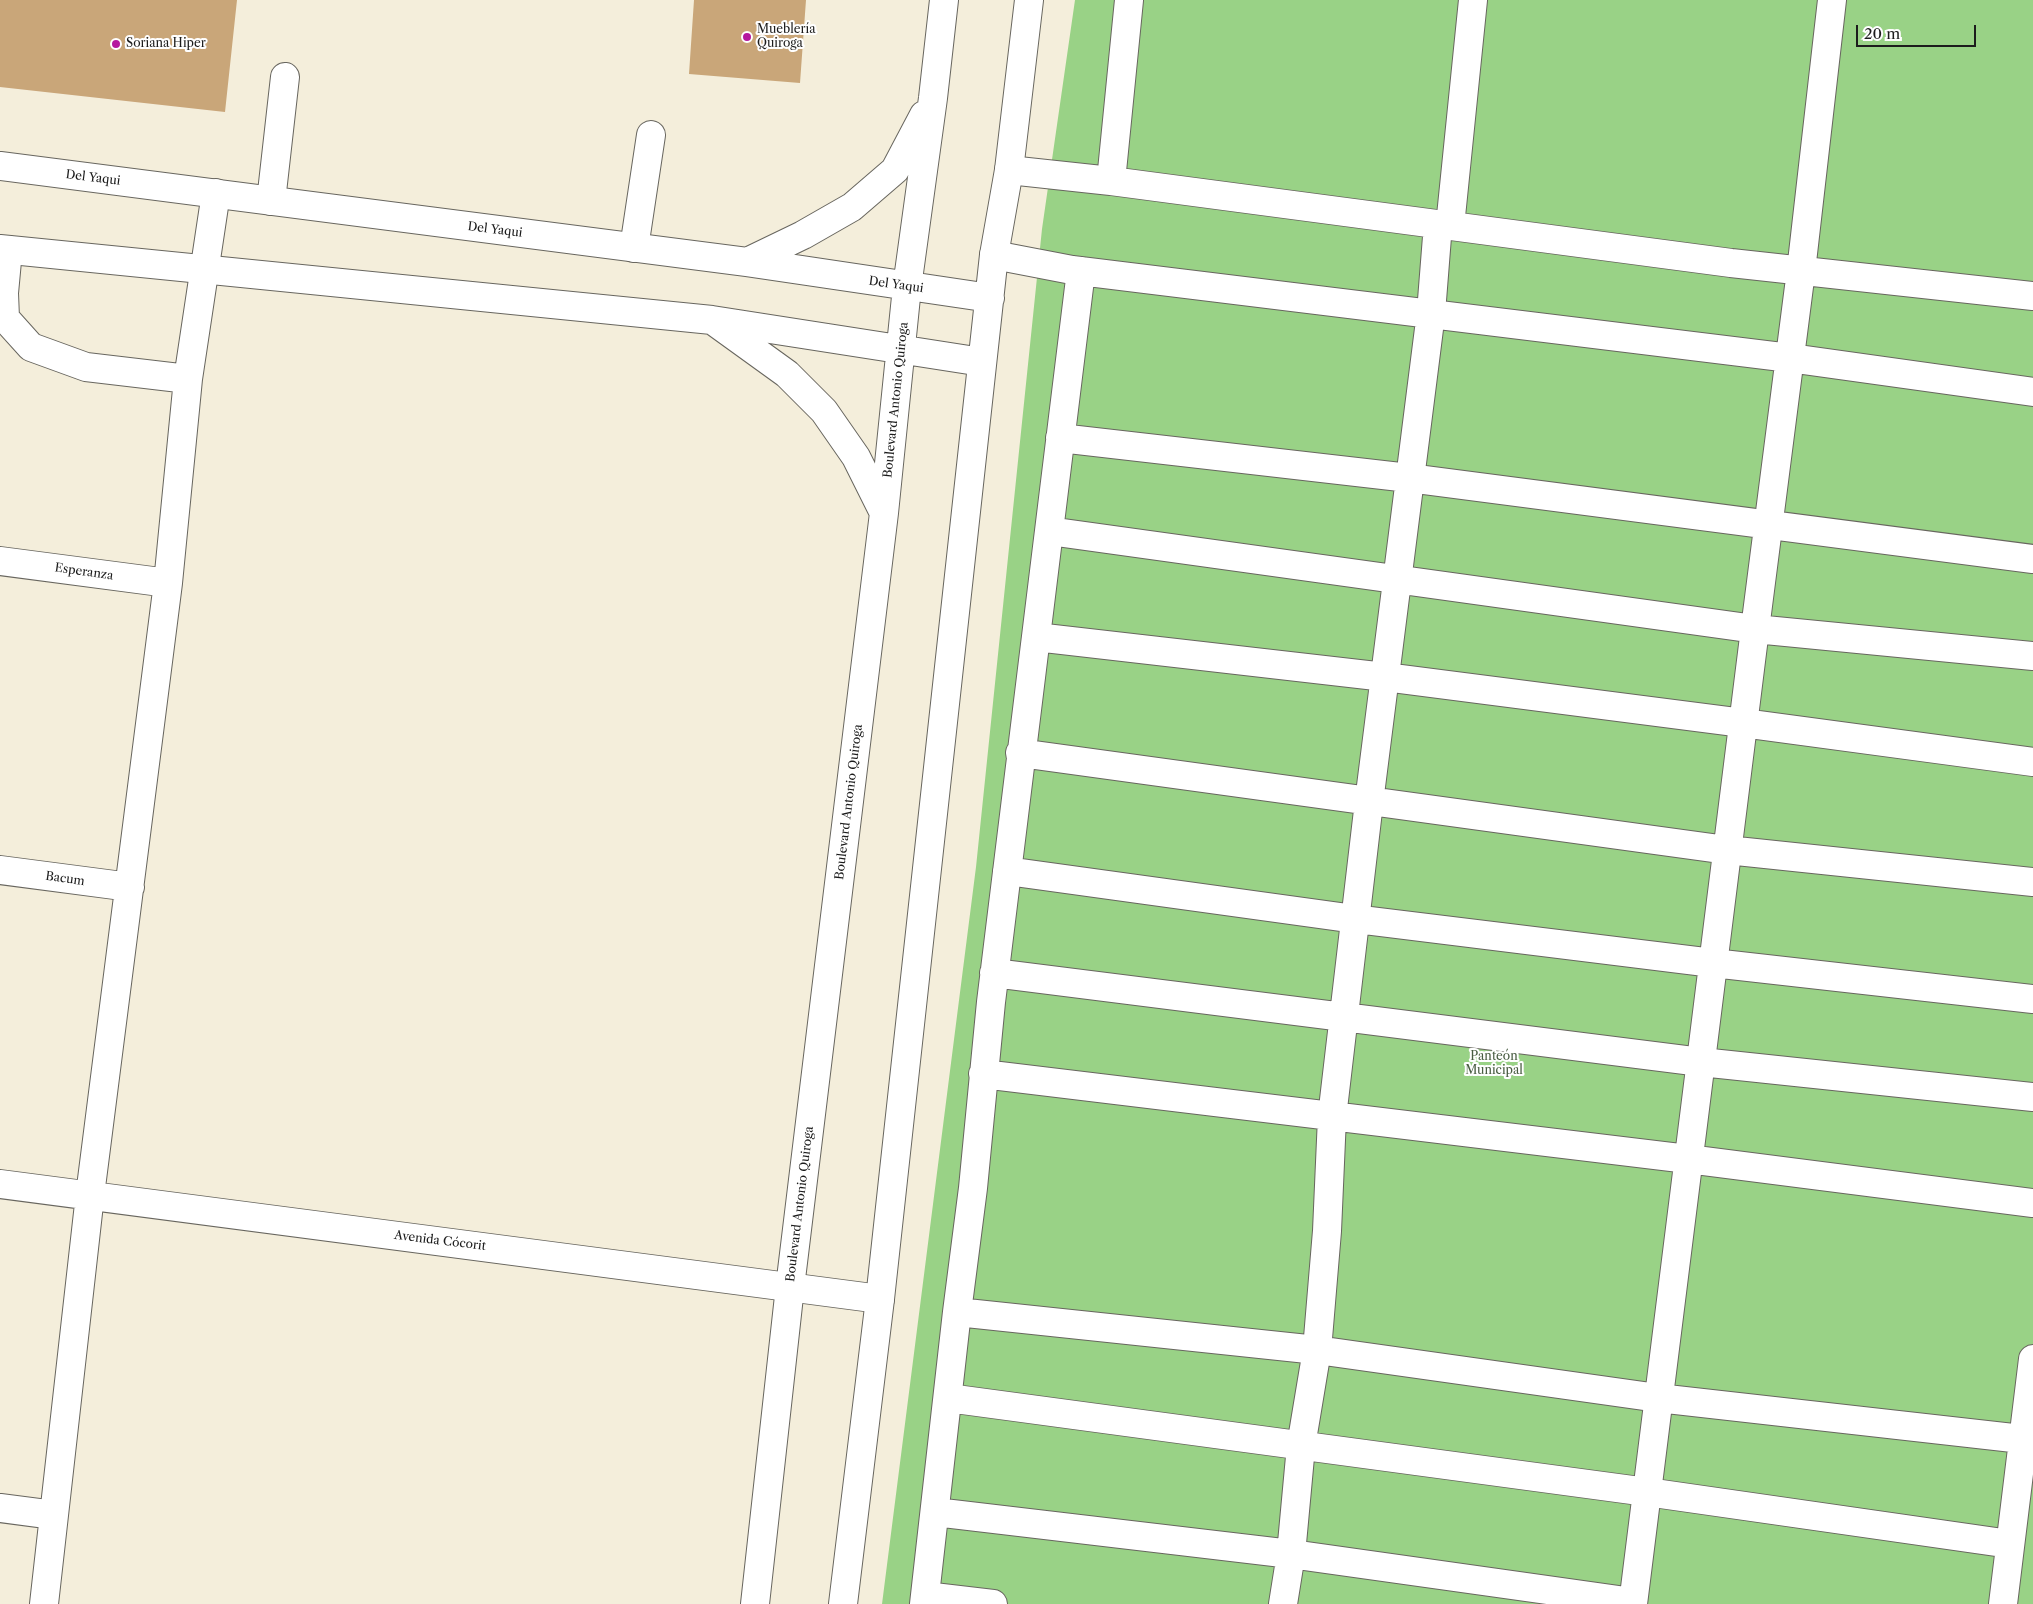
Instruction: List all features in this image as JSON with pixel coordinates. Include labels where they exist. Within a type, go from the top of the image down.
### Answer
[{"type":"main road","name":"Boulevard Antonio Quiroga","points":[[755,1604],[790,1287],[884,513],[907,286],[933,98],[944,0]]},
{"type":"main road","points":[[843,1604],[880,1299],[994,255],[1009,170],[1029,0]]},
{"type":"main road","points":[[1111,181],[1129,0]]},
{"type":"main road","points":[[1283,1604],[1291,1554],[1301,1446],[1317,1350],[1327,1231],[1332,1117],[1368,802],[1473,0]]},
{"type":"main road","points":[[935,1512],[1291,1554],[1633,1603],[1768,525],[1802,271],[1832,0]]},
{"type":"main road","points":[[271,201],[285,77]]},
{"type":"main road","points":[[747,262],[803,236],[852,207],[895,170],[933,98]]},
{"type":"main road","points":[[634,248],[651,135]]},
{"type":"main road","name":"Del Yaqui","points":[[0,166],[747,262],[990,298]]},
{"type":"main road","points":[[1009,170],[1111,181],[1802,271],[2033,296]]},
{"type":"main road","points":[[44,1604],[90,1195],[168,583],[188,379],[216,193]]},
{"type":"main road","points":[[188,379],[86,367],[31,347],[5,318],[4,250],[712,320],[902,348],[982,362]]},
{"type":"main road","points":[[994,255],[1081,271],[1790,358],[2033,392]]},
{"type":"main road","points":[[993,1604],[925,1600],[957,1312],[973,1188],[994,973],[1081,271]]},
{"type":"main road","points":[[712,320],[787,374],[824,411],[856,457],[884,513]]},
{"type":"main road","points":[[1060,438],[1409,478],[2033,559]]},
{"type":"main road","points":[[1049,531],[1755,629],[2033,656]]},
{"type":"main road","name":"Esperanza","points":[[0,561],[168,583]]},
{"type":"main road","points":[[1036,637],[1385,677],[2033,762]]},
{"type":"main road","points":[[1020,753],[1727,850],[2033,882]]},
{"type":"main road","name":"Bacum","points":[[0,870],[130,887]]},
{"type":"main road","points":[[1007,871],[1355,919],[1713,963],[2033,999]]},
{"type":"main road","points":[[994,973],[1701,1062],[2033,1096]]},
{"type":"main road","points":[[983,1074],[1688,1159],[2033,1203]]},
{"type":"main road","name":"Avenida Cócorit","points":[[0,1184],[880,1299]]},
{"type":"main road","points":[[957,1312],[1317,1350],[1658,1398],[2022,1440]]},
{"type":"main road","points":[[2003,1604],[2033,1359]]},
{"type":"main road","points":[[948,1398],[1647,1492],[2010,1544]]},
{"type":"main road","points":[[0,1508],[54,1515]]},
{"type":"green space","name":"Panteón Municipal","points":[[1075,0],[2033,0],[2033,1604],[882,1604],[976,867],[1042,229]]},
{"type":"building","name":"Soriana Hiper","points":[[0,0],[237,0],[225,112],[0,87]]},
{"type":"building","name":"Mueblería Quiroga","points":[[694,0],[806,0],[800,83],[689,74]]},
{"type":"place","name":"Mueblería Quiroga","points":[[747,37]]},
{"type":"place","name":"Soriana Hiper","points":[[116,44]]}]
